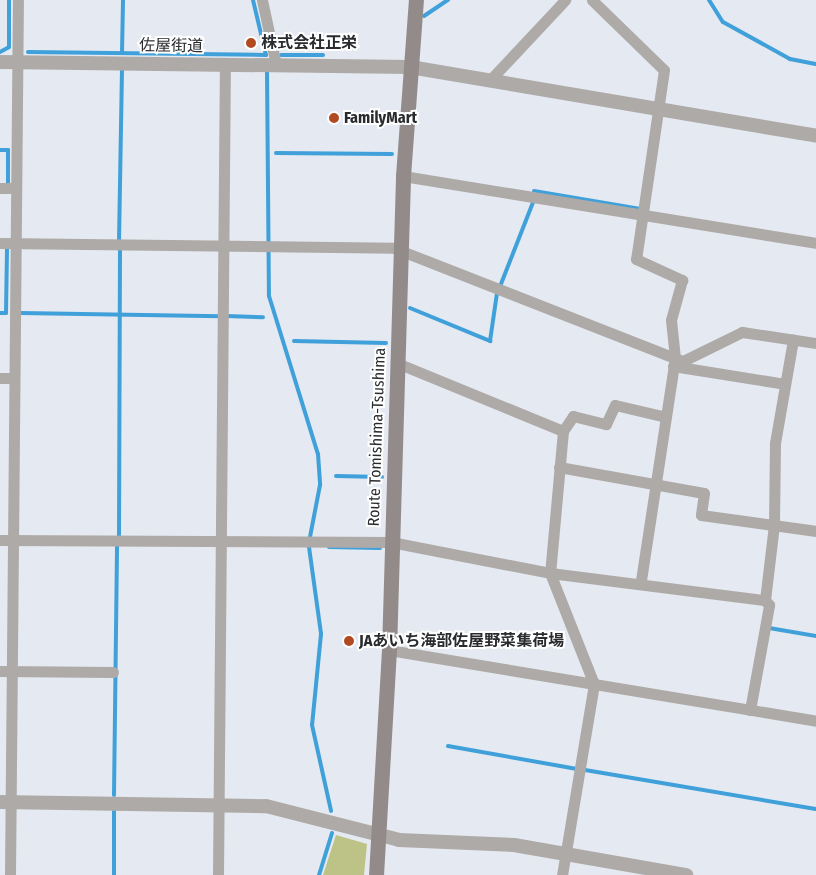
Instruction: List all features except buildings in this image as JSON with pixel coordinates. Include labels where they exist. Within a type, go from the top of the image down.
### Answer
[{"type":"main road","name":"Route Tomishima-Tsushima","points":[[376,875],[380,836],[388,650],[403,176],[416,0]]},
{"type":"street","points":[[7,870],[5,802],[6,671],[13,540],[18,0]]},
{"type":"street","points":[[262,0],[276,65]]},
{"type":"street","points":[[490,80],[565,0]]},
{"type":"street","points":[[592,0],[664,70],[660,110],[636,259],[682,280],[670,320],[674,362],[653,484],[641,581]]},
{"type":"street","name":"佐屋街道","points":[[0,62],[410,67],[816,136]]},
{"type":"street","points":[[218,875],[225,64]]},
{"type":"street","points":[[403,176],[816,242]]},
{"type":"street","points":[[0,188],[16,188]]},
{"type":"street","points":[[0,243],[270,246],[400,250],[674,362],[785,384]]},
{"type":"street","points":[[674,362],[682,361],[742,332],[816,343]]},
{"type":"street","points":[[765,600],[774,524],[775,443],[793,340]]},
{"type":"street","points":[[397,363],[563,431]]},
{"type":"street","points":[[0,378],[14,378]]},
{"type":"street","points":[[562,875],[594,684],[550,573],[563,431],[572,416],[606,424],[615,404],[666,417]]},
{"type":"street","points":[[560,466],[704,493],[701,515],[774,524],[816,532]]},
{"type":"street","points":[[0,540],[391,542],[550,573],[641,581],[765,600],[769,605],[750,710]]},
{"type":"street","points":[[388,650],[816,721]]},
{"type":"street","points":[[6,671],[113,672]]},
{"type":"street","points":[[5,802],[219,805],[286,810],[380,836],[430,844],[514,845],[686,875]]},
{"type":"green space","points":[[336,835],[367,844],[364,875],[323,875]]},
{"type":"waterway","points":[[0,52],[9,47],[9,0]]},
{"type":"waterway","points":[[122,53],[123,0]]},
{"type":"waterway","points":[[28,52],[266,55],[253,0]]},
{"type":"waterway","points":[[424,16],[448,0]]},
{"type":"waterway","points":[[709,0],[723,22],[790,59],[816,64]]},
{"type":"waterway","points":[[281,55],[323,55]]},
{"type":"waterway","points":[[119,241],[122,70]]},
{"type":"waterway","points":[[267,72],[269,296],[318,454],[320,485],[310,537]]},
{"type":"waterway","points":[[0,150],[8,150],[8,185]]},
{"type":"waterway","points":[[276,153],[392,154]]},
{"type":"waterway","points":[[534,191],[640,209]]},
{"type":"waterway","points":[[501,284],[534,200]]},
{"type":"waterway","points":[[0,313],[6,313],[7,246]]},
{"type":"waterway","points":[[119,537],[120,248]]},
{"type":"waterway","points":[[410,308],[490,341],[497,293]]},
{"type":"waterway","points":[[20,313],[221,316]]},
{"type":"waterway","points":[[226,316],[263,317]]},
{"type":"waterway","points":[[294,341],[386,343]]},
{"type":"waterway","points":[[336,476],[382,477]]},
{"type":"waterway","points":[[114,795],[117,545]]},
{"type":"waterway","points":[[309,547],[321,634],[312,725],[331,811]]},
{"type":"waterway","points":[[329,547],[380,548]]},
{"type":"waterway","points":[[769,628],[816,636]]},
{"type":"waterway","points":[[448,746],[577,769]]},
{"type":"waterway","points":[[585,770],[816,809]]},
{"type":"waterway","points":[[114,811],[114,875]]},
{"type":"waterway","points":[[319,875],[332,833]]},
{"type":"place","name":"株式会社正栄","points":[[251,43]]},
{"type":"place","name":"FamilyMart","points":[[334,118]]},
{"type":"place","name":"JAあいち海部佐屋野菜集荷場","points":[[349,641]]}]
